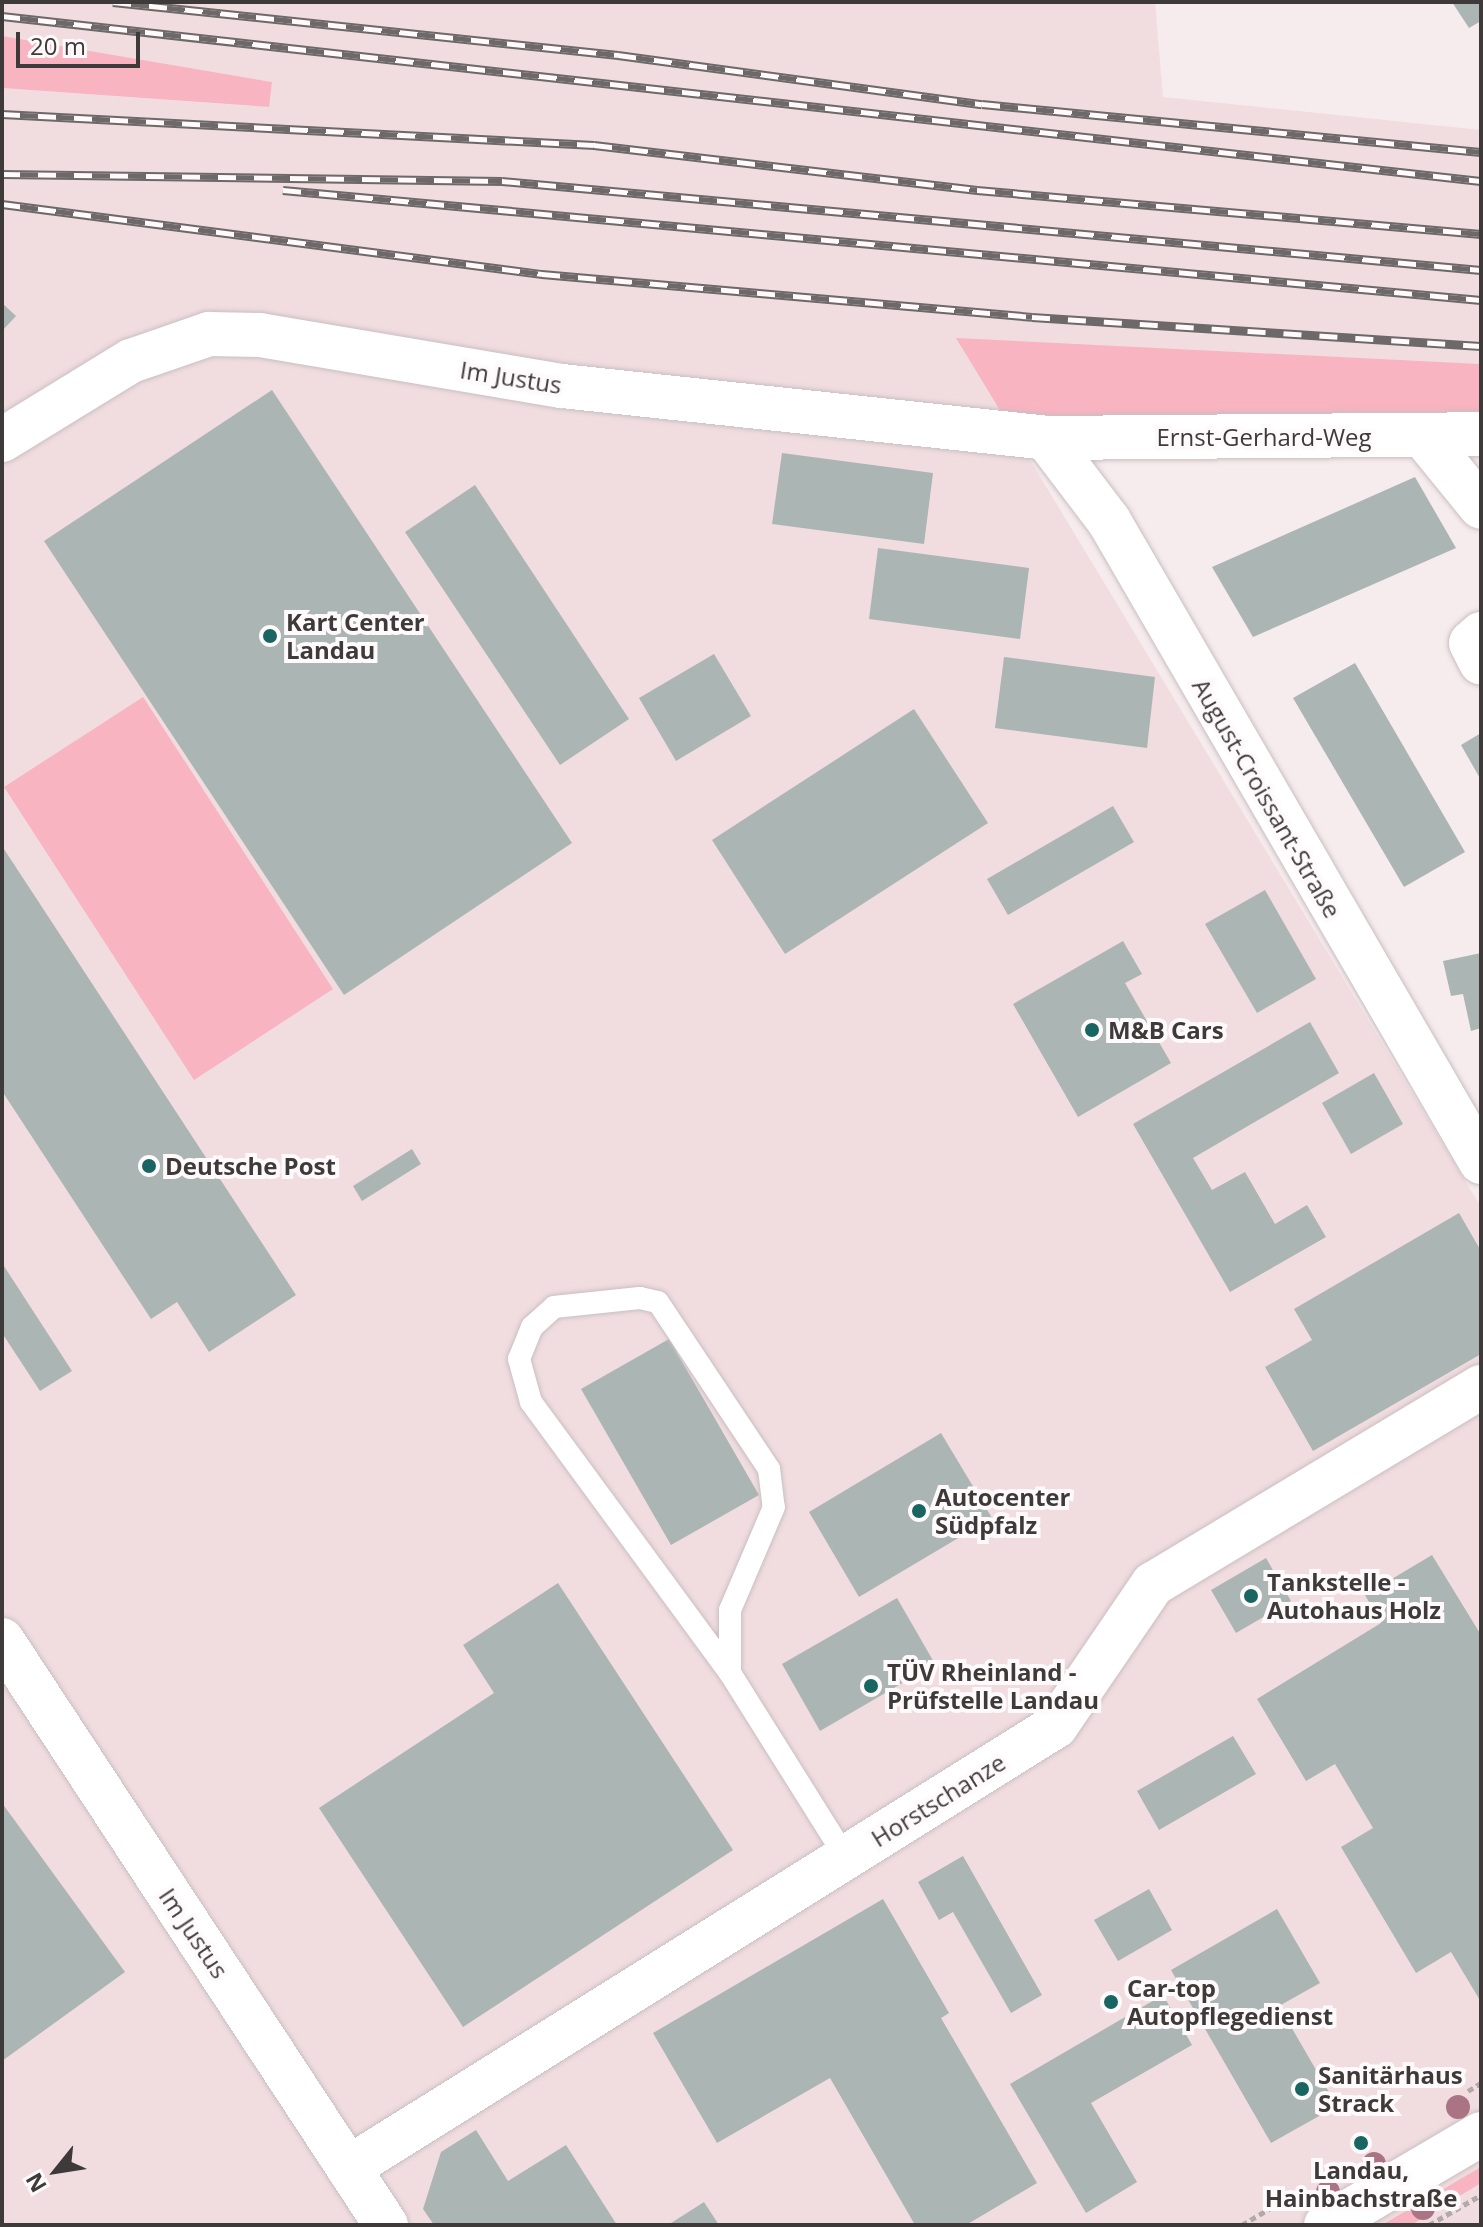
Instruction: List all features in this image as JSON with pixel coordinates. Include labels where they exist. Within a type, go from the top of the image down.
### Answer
[{"type":"street","name":"Im Justus","points":[[2,440],[131,361],[209,334],[260,335],[562,386],[1046,438]]},
{"type":"street","name":"Ernst-Gerhard-Weg","points":[[1046,438],[1424,437],[1481,434]]},
{"type":"street","points":[[1424,437],[1481,507]]},
{"type":"street","name":"August-Croissant-Straße","points":[[1046,438],[1109,521],[1481,1162]]},
{"type":"street","points":[[1481,634],[1471,643],[1481,663]]},
{"type":"street","name":"Horstschanze","points":[[350,2167],[846,1858],[1068,1715],[1153,1584],[1481,1387]]},
{"type":"street","name":"Im Justus","points":[[2,1640],[386,2225]]},
{"type":"street","points":[[1326,2225],[1481,2134]]},
{"type":"lane","points":[[730,1673],[730,1610],[774,1507],[769,1469],[658,1302],[640,1298],[554,1307],[532,1327],[519,1359],[531,1402],[730,1673],[846,1858]]},
{"type":"path","points":[[1429,2225],[1481,2195]]},
{"type":"shaded area","points":[[2,2],[1155,2],[1163,97],[1481,130],[1481,364],[957,339],[1481,1207],[1481,2225],[2,2225],[2,88],[268,107],[272,82],[2,36]]},
{"type":"shaded area","points":[[2,36],[272,82],[269,107],[2,88]]},
{"type":"shaded area","points":[[956,338],[1481,364],[1481,430],[1029,458]]},
{"type":"shaded area","points":[[143,697],[333,989],[194,1080],[4,787]]},
{"type":"shaded area","points":[[1481,2167],[1481,2183],[1411,2225],[1382,2225]]},
{"type":"building","points":[[1452,2],[1481,2],[1481,21],[1469,28]]},
{"type":"building","points":[[2,303],[16,316],[2,331]]},
{"type":"building","points":[[272,390],[572,843],[344,995],[44,541]]},
{"type":"building","points":[[782,453],[933,473],[924,544],[772,524]]},
{"type":"building","points":[[1415,477],[1456,548],[1253,637],[1212,567]]},
{"type":"building","points":[[475,485],[629,719],[560,765],[405,532]]},
{"type":"building","points":[[878,548],[1029,568],[1020,639],[869,619]]},
{"type":"building","points":[[714,654],[751,716],[676,761],[639,698]]},
{"type":"building","points":[[1004,657],[1155,677],[1147,748],[995,728]]},
{"type":"building","points":[[1355,663],[1465,852],[1404,887],[1293,698]]},
{"type":"building","points":[[914,709],[988,823],[785,954],[712,840]]},
{"type":"building","points":[[1481,733],[1481,780],[1461,745]]},
{"type":"building","points":[[1113,806],[1134,842],[1008,915],[987,879]]},
{"type":"building","name":"Deutsche Post","points":[[2,846],[296,1295],[209,1352],[177,1302],[151,1319],[2,1091]]},
{"type":"building","points":[[1265,890],[1316,979],[1257,1013],[1205,924]]},
{"type":"building","points":[[1123,941],[1142,974],[1125,983],[1171,1063],[1078,1117],[1013,1004]]},
{"type":"building","points":[[1481,953],[1481,1028],[1471,1031],[1463,994],[1451,996],[1443,961]]},
{"type":"building","points":[[1310,1022],[1339,1073],[1193,1158],[1212,1190],[1245,1172],[1275,1224],[1307,1205],[1326,1237],[1230,1292],[1133,1124]]},
{"type":"building","points":[[1374,1073],[1403,1124],[1351,1154],[1322,1103]]},
{"type":"building","points":[[412,1149],[421,1164],[362,1201],[353,1186]]},
{"type":"building","points":[[1459,1213],[1481,1251],[1481,1354],[1313,1451],[1265,1367],[1312,1340],[1294,1309]]},
{"type":"building","points":[[2,1263],[72,1371],[40,1391],[2,1333]]},
{"type":"building","points":[[669,1339],[759,1495],[671,1545],[581,1389]]},
{"type":"building","points":[[941,1433],[992,1518],[859,1597],[809,1512]]},
{"type":"building","points":[[1432,1555],[1481,1635],[1481,2002],[1451,1952],[1416,1973],[1341,1847],[1373,1828],[1335,1764],[1306,1781],[1257,1699],[1381,1623],[1365,1595]]},
{"type":"building","name":"Tankstelle - Autohaus Holz","points":[[1266,1558],[1291,1601],[1236,1633],[1211,1590]]},
{"type":"building","points":[[558,1583],[733,1850],[463,2027],[319,1808],[494,1693],[463,1645]]},
{"type":"building","points":[[897,1598],[935,1664],[820,1731],[782,1664]]},
{"type":"building","points":[[1233,1736],[1256,1774],[1159,1830],[1137,1791]]},
{"type":"building","points":[[2,1803],[125,1972],[2,2061]]},
{"type":"building","points":[[963,1856],[1042,1995],[1011,2013],[953,1912],[939,1920],[918,1882]]},
{"type":"building","points":[[1149,1889],[1172,1930],[1118,1961],[1094,1920]]},
{"type":"building","points":[[883,1899],[949,2013],[941,2018],[1037,2183],[966,2225],[915,2225],[830,2078],[717,2143],[653,2033]]},
{"type":"building","points":[[1277,1909],[1320,1983],[1279,2006],[1337,2106],[1271,2143],[1171,1970]]},
{"type":"building","points":[[1163,1995],[1192,2045],[1091,2103],[1137,2182],[1086,2213],[1010,2084]]},
{"type":"building","points":[[476,2130],[508,2181],[566,2145],[617,2225],[434,2225],[423,2209],[441,2152]]},
{"type":"building","points":[[704,2202],[719,2225],[668,2225]]},
{"type":"railway","points":[[113,2],[618,55],[982,104],[1481,152]]},
{"type":"railway","points":[[2,16],[1481,181]]},
{"type":"railway","points":[[2,114],[594,145],[977,190],[1481,234]]},
{"type":"railway","points":[[2,174],[502,181],[1481,270]]},
{"type":"railway","points":[[283,190],[1481,300]]},
{"type":"railway","points":[[2,204],[542,274],[1032,317],[1481,346]]},
{"type":"place","name":"Kart Center Landau","points":[[270,636]]},
{"type":"place","name":"M&B Cars","points":[[1092,1030]]},
{"type":"place","name":"Deutsche Post","points":[[149,1166]]},
{"type":"place","name":"Autocenter Südpfalz","points":[[919,1511]]},
{"type":"place","name":"Tankstelle - Autohaus Holz","points":[[1251,1596]]},
{"type":"place","name":"TÜV Rheinland - Prüfstelle Landau","points":[[871,1686]]},
{"type":"place","name":"Car-top Autopflegedienst","points":[[1111,2002]]},
{"type":"place","name":"Sanitärhaus Strack","points":[[1302,2089]]},
{"type":"place","name":"Landau, Hainbachstraße","points":[[1361,2143]]}]
